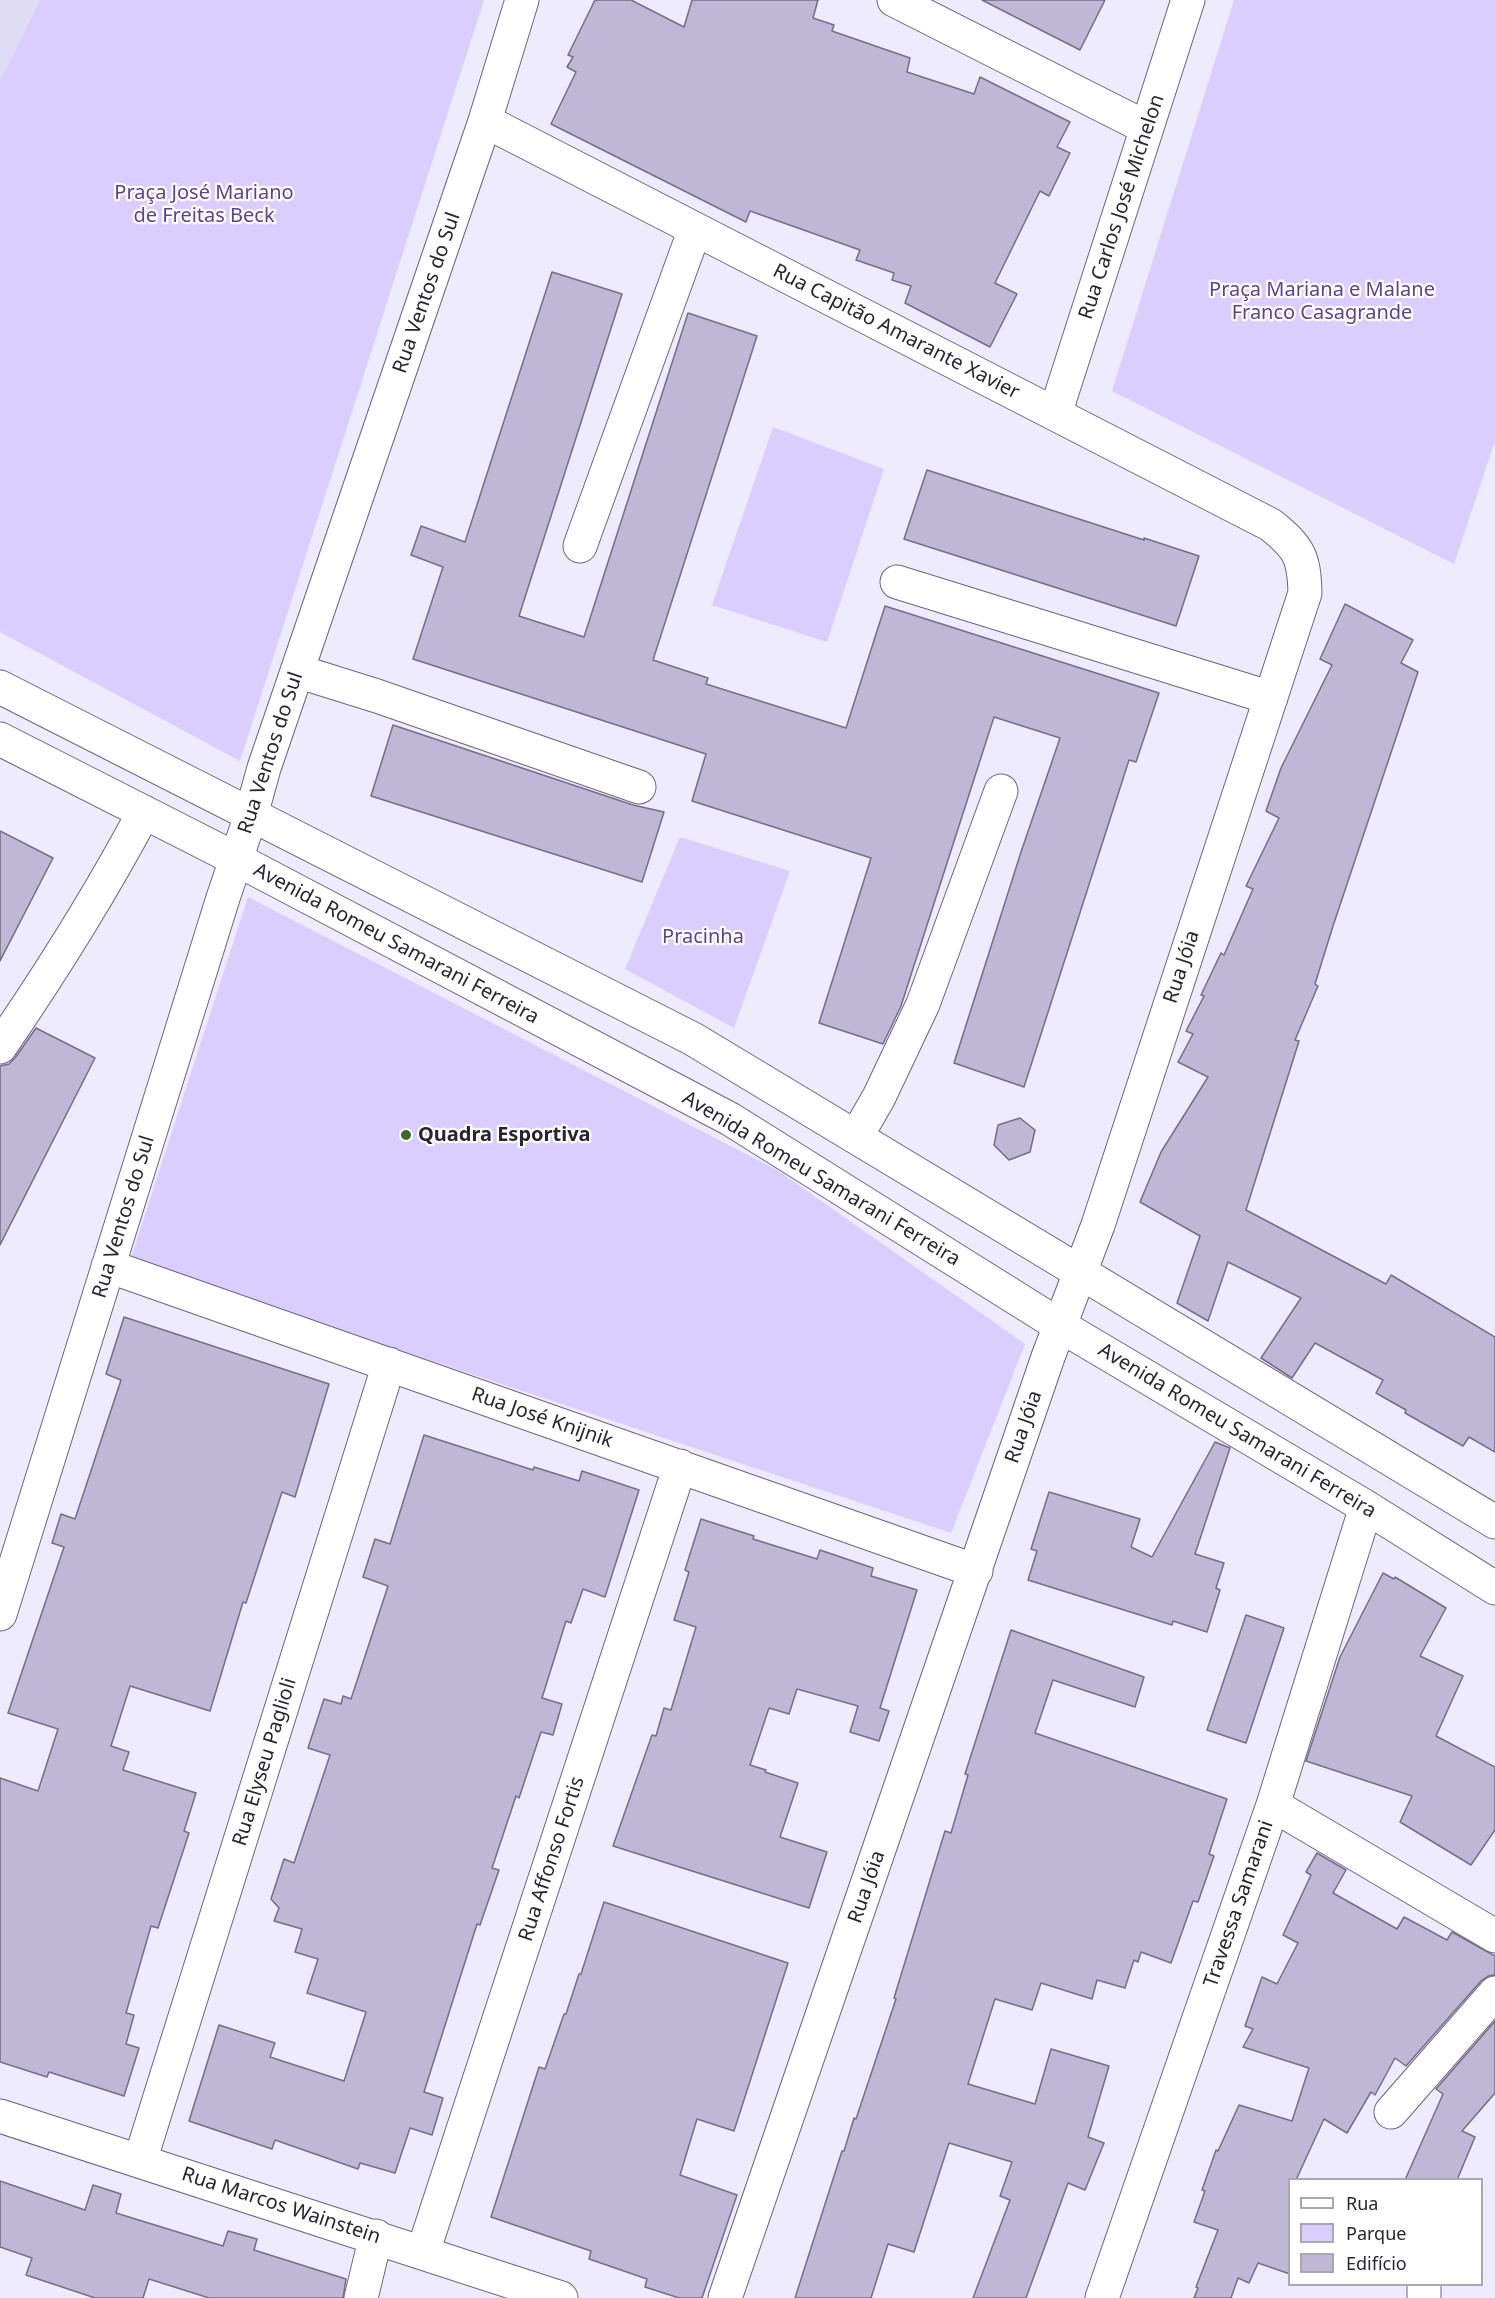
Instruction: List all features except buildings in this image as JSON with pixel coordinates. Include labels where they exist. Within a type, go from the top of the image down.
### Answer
[{"type":"street","name":"Rua Ventos do Sul","points":[[0,1614],[264,768],[485,121],[522,0]]},
{"type":"street","points":[[894,0],[1147,128]]},
{"type":"street","name":"Rua Carlos José Michelon","points":[[1055,414],[1188,0]]},
{"type":"street","name":"Rua Capitão Amarante Xavier","points":[[485,121],[1271,525],[1300,553]]},
{"type":"street","points":[[580,546],[695,229]]},
{"type":"street","name":"Rua Jóia","points":[[725,2298],[1059,1325],[1081,1271],[1271,698],[1305,593],[1305,572],[1300,553]]},
{"type":"street","points":[[897,582],[1271,698]]},
{"type":"street","points":[[297,671],[377,696],[639,787]]},
{"type":"street","points":[[0,687],[693,1039],[1495,1522]]},
{"type":"street","name":"Avenida Romeu Samarani Ferreira","points":[[0,739],[730,1119],[1059,1325],[1366,1507],[1495,1588]]},
{"type":"street","points":[[856,1137],[879,1097],[923,1004],[1001,791]]},
{"type":"street","points":[[0,1047],[50,975],[112,873],[144,812]]},
{"type":"street","name":"Rua José Knijnik","points":[[108,1266],[976,1571]]},
{"type":"street","name":"Rua Elyseu Paglioli","points":[[140,2161],[389,1364]]},
{"type":"street","name":"Rua Affonso Fortis","points":[[423,2252],[680,1466]]},
{"type":"street","name":"Travessa Samarani","points":[[1102,2298],[1273,1805],[1366,1507]]},
{"type":"street","points":[[1273,1805],[1495,1936]]},
{"type":"street","points":[[1391,2112],[1495,1992]]},
{"type":"street","name":"Rua Marcos Wainstein","points":[[0,2116],[376,2236],[561,2298]]},
{"type":"street","points":[[361,2298],[376,2236]]},
{"type":"shaded area","points":[[0,0],[40,0],[0,81]]},
{"type":"green space","name":"Praça José Mariano de Freitas Beck","points":[[40,0],[484,0],[240,761],[0,632],[0,81]]},
{"type":"green space","name":"Praça Mariana e Malane Franco Casagrande","points":[[1234,0],[1495,0],[1495,441],[1454,564],[1112,391]]},
{"type":"green space","points":[[773,427],[884,469],[827,642],[712,605]]},
{"type":"green space","name":"Pracinha","points":[[680,837],[790,871],[734,1028],[625,969]]},
{"type":"green space","points":[[248,897],[777,1170],[1025,1344],[951,1533],[130,1261]]},
{"type":"place","name":"Quadra Esportiva","points":[[406,1135]]}]
